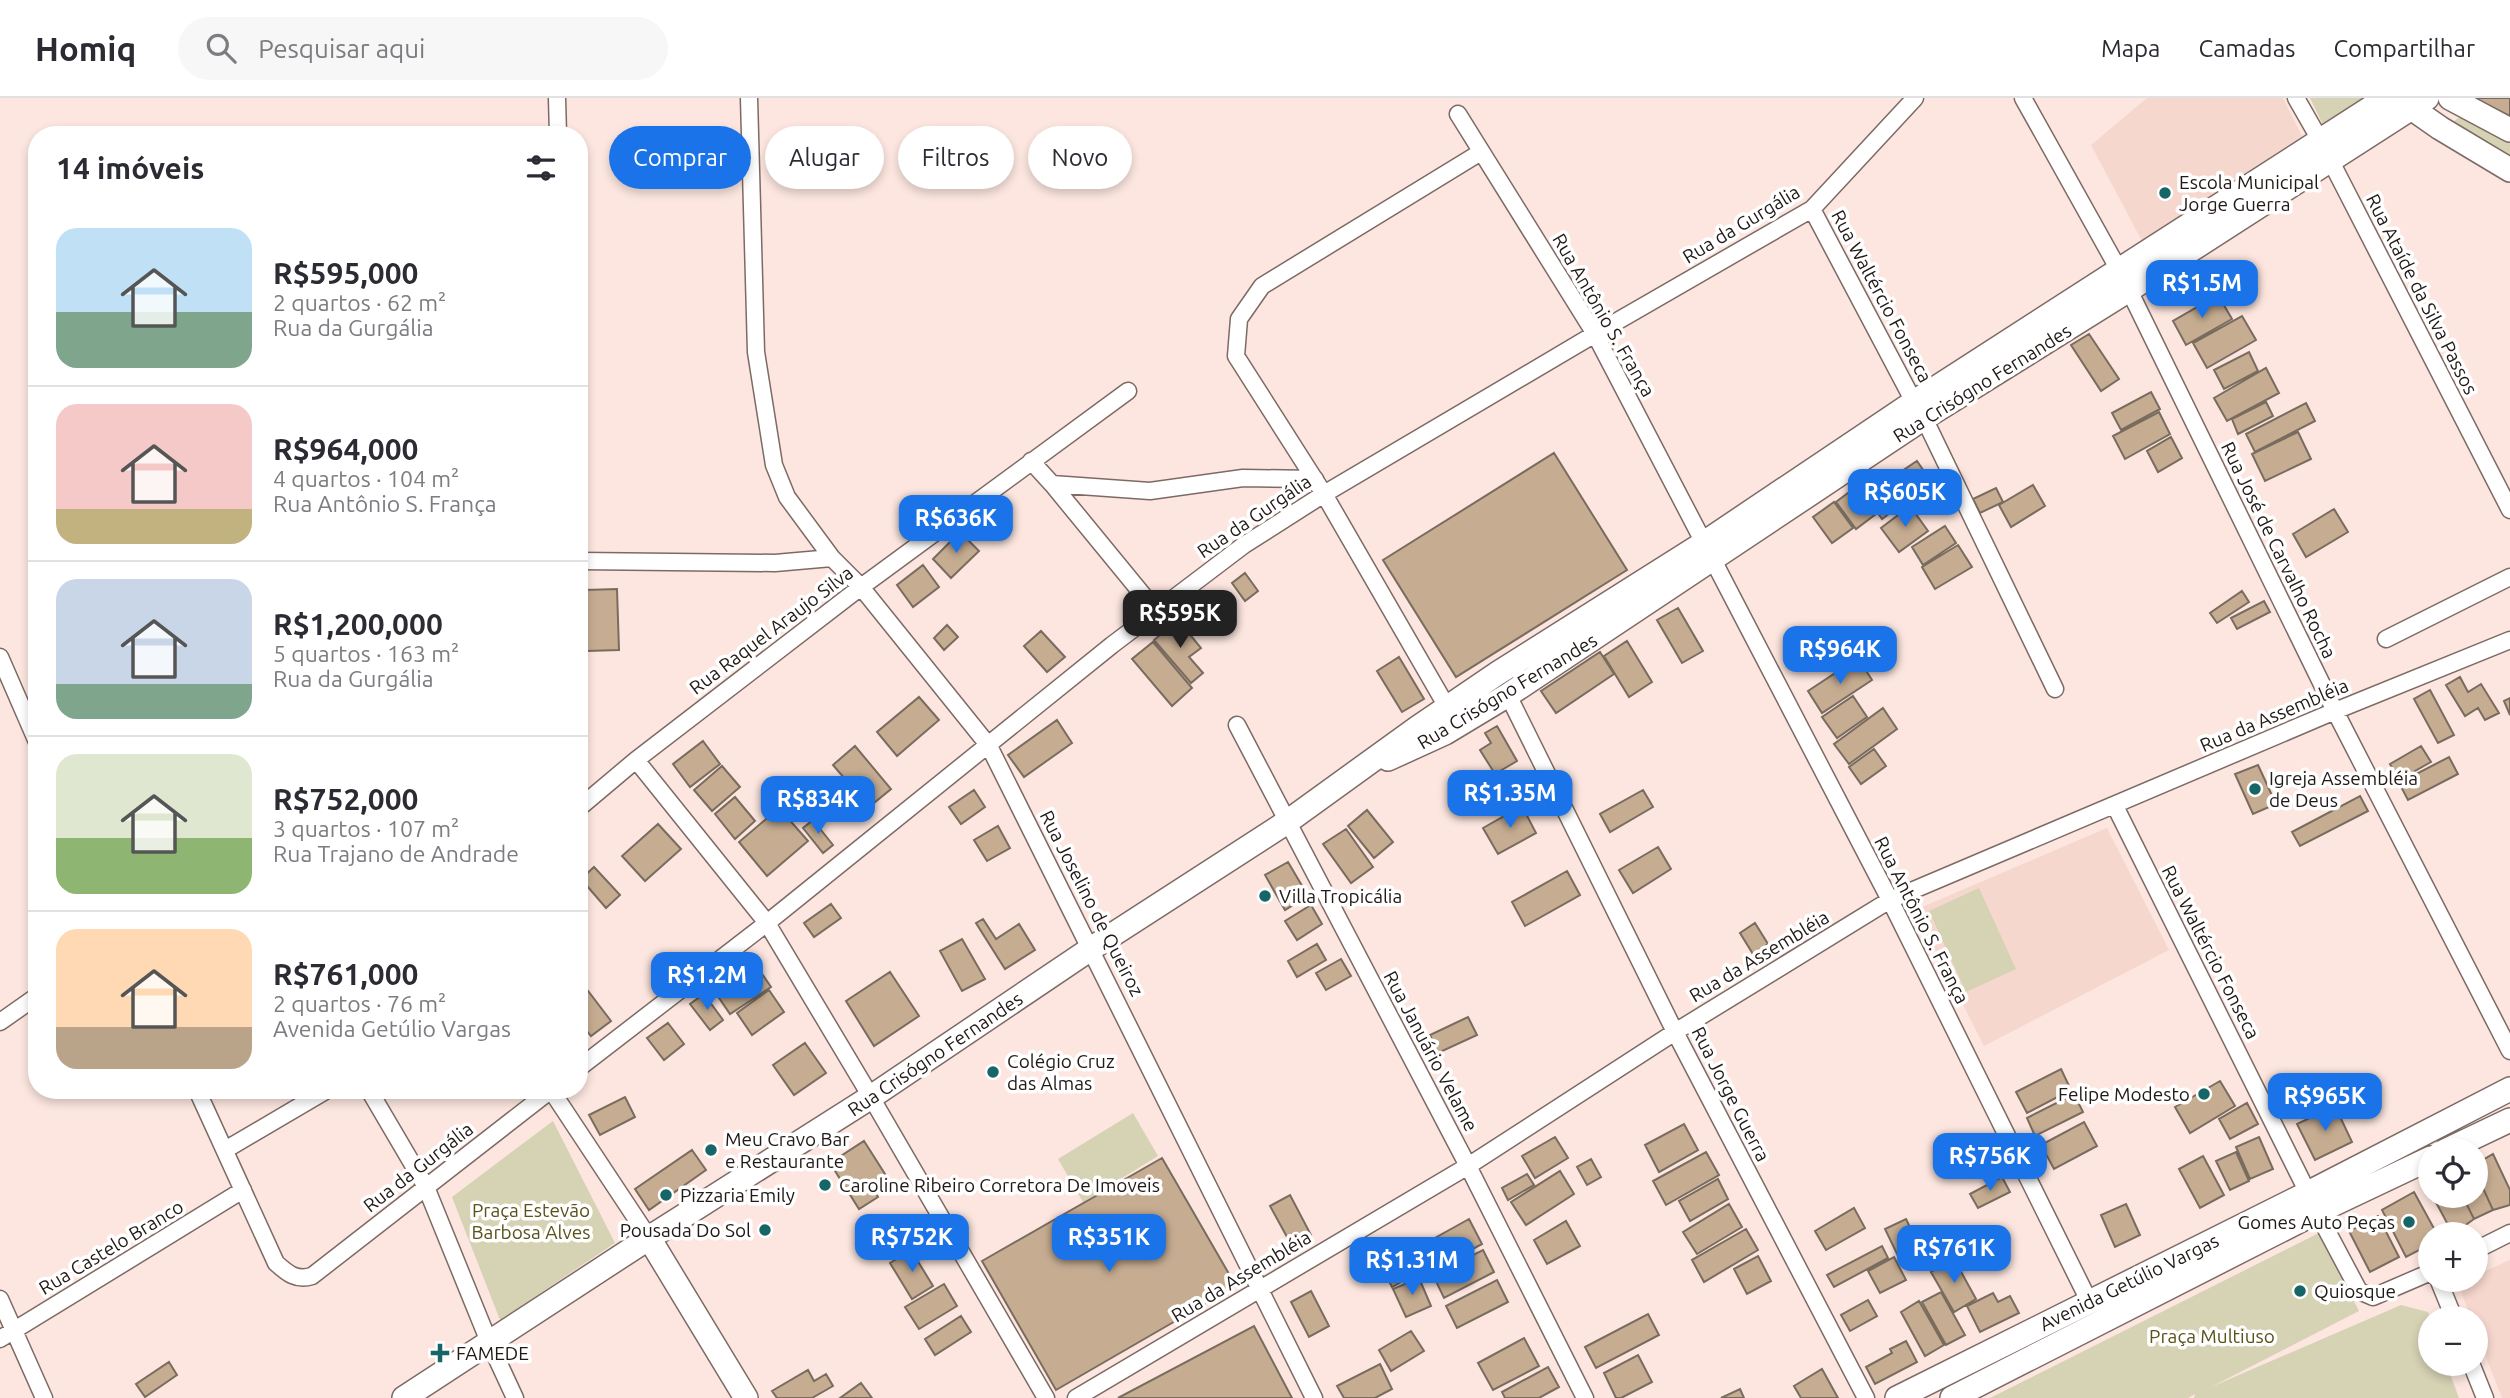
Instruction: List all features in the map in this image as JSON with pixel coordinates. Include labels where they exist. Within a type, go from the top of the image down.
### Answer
[{"type":"street","points":[[557,98],[558,126]]},
{"type":"street","points":[[749,101],[765,98]]},
{"type":"street","name":"Rua da Gurgália","points":[[588,1061],[767,923],[1112,645],[1244,545],[1324,494],[1812,209],[1916,98]]},
{"type":"street","name":"Rua José de Carvalho Rocha","points":[[2023,98],[2124,280],[2335,711],[2510,1051]]},
{"type":"street","name":"Rua Ataíde da Silva Passos","points":[[2296,98],[2510,510]]},
{"type":"street","name":"Rua Crisógno Fernandes","points":[[2124,280],[2320,140],[2386,98]]},
{"type":"street","points":[[2450,98],[2510,130]]},
{"type":"street","name":"Rua Joselino de Queiroz","points":[[749,101],[757,352],[774,465],[788,497],[832,558],[862,587],[989,746],[1314,1398]]},
{"type":"street","points":[[2412,101],[2441,128],[2510,170]]},
{"type":"street","name":"Rua Crisógno Fernandes","points":[[1356,773],[1417,747],[1508,695],[1708,551],[1919,410],[2124,280],[2330,161],[2412,101]]},
{"type":"street","name":"Rua Antônio S. França","points":[[1458,114],[1595,334],[1890,900],[2089,1301]]},
{"type":"street","points":[[1447,707],[1315,479],[1236,356],[1239,319],[1262,286],[1482,152]]},
{"type":"street","name":"Rua Waltércio Fonseca","points":[[1812,209],[1919,410],[2055,689]]},
{"type":"street","name":"Rua Raquel Araujo Silva","points":[[588,800],[636,760],[862,587],[1128,391]]},
{"type":"street","points":[[1031,461],[1157,612]]},
{"type":"street","points":[[1052,484],[1150,491],[1243,478],[1315,479]]},
{"type":"street","name":"Rua Crisógno Fernandes","points":[[404,1398],[872,1097],[1092,948],[1287,821],[1447,707],[1708,551]]},
{"type":"street","points":[[588,561],[775,563],[832,558]]},
{"type":"street","points":[[2386,639],[2510,577]]},
{"type":"street","name":"Rua da Assembléia","points":[[1076,1398],[1468,1166],[1675,1032],[1890,900],[2335,711],[2510,640]]},
{"type":"street","points":[[0,657],[28,721]]},
{"type":"street","name":"Rua Jorge Guerra","points":[[1508,695],[1675,1032],[1866,1398]]},
{"type":"street","name":"Rua Januário Velame","points":[[1237,725],[1468,1166],[1585,1398]]},
{"type":"street","points":[[636,760],[767,923],[872,1097],[1046,1398]]},
{"type":"street","name":"Rua Waltércio Fonseca","points":[[2115,806],[2359,1291],[2373,1297],[2418,1278]]},
{"type":"street","points":[[0,1022],[28,1002]]},
{"type":"street","name":"Avenida Getúlio Vargas","points":[[1952,1398],[2312,1202],[2510,1089]]},
{"type":"street","points":[[201,1099],[243,1191]]},
{"type":"street","points":[[225,1150],[312,1099]]},
{"type":"street","points":[[374,1099],[426,1187],[489,1342],[515,1398]]},
{"type":"street","name":"Rua da Gurgália","points":[[243,1191],[276,1263],[296,1278],[312,1276],[539,1099]]},
{"type":"street","points":[[557,1099],[649,1238],[746,1398]]},
{"type":"street","points":[[2472,1138],[2510,1120]]},
{"type":"street","name":"Avenida Getúlio Vargas","points":[[1897,1398],[2089,1301],[2312,1202],[2418,1162]]},
{"type":"street","name":"Rua Castelo Branco","points":[[0,1339],[243,1191]]},
{"type":"street","points":[[2488,1244],[2510,1233]]},
{"type":"street","points":[[0,1299],[44,1398]]},
{"type":"street","points":[[2477,1376],[2485,1398]]},
{"type":"shaded area","name":"Escola Municipal Jorge Guerra","points":[[2147,98],[2283,98],[2302,136],[2142,241],[2091,145]]},
{"type":"shaded area","points":[[2107,828],[2169,950],[1984,1046],[1915,910]]},
{"type":"shaded area","points":[[2510,1260],[2510,1398],[2502,1398],[2488,1362],[2488,1306],[2466,1306],[2461,1292],[2488,1292],[2488,1270]]},
{"type":"green space","points":[[2310,98],[2371,98],[2324,127]]},
{"type":"green space","points":[[2461,116],[2510,139],[2510,162],[2454,132],[2453,122]]},
{"type":"green space","points":[[1979,888],[2016,969],[1966,992],[1929,911]]},
{"type":"green space","points":[[1133,1113],[1158,1156],[1083,1202],[1058,1159]]},
{"type":"green space","name":"Praça Estevão Barbosa Alves","points":[[553,1121],[615,1243],[500,1320],[452,1197]]},
{"type":"green space","name":"Praça Multiuso","points":[[2319,1233],[2359,1311],[2211,1387],[2401,1305],[2418,1309],[2418,1376],[2451,1376],[2459,1398],[2194,1398],[2195,1394],[2188,1398],[1990,1398]]},
{"type":"building","points":[[2472,98],[2510,98],[2510,116]]},
{"type":"building","points":[[2218,295],[2232,319],[2186,345],[2173,321]]},
{"type":"building","points":[[2242,316],[2256,340],[2207,368],[2193,343]]},
{"type":"building","points":[[2089,334],[2119,379],[2101,391],[2071,345]]},
{"type":"building","points":[[2249,352],[2258,371],[2224,389],[2214,370]]},
{"type":"building","points":[[2266,368],[2279,393],[2227,421],[2214,398]]},
{"type":"building","points":[[2151,392],[2160,409],[2121,430],[2112,413]]},
{"type":"building","points":[[2266,402],[2273,416],[2238,434],[2232,419]]},
{"type":"building","points":[[2306,403],[2315,421],[2255,452],[2246,434]]},
{"type":"building","points":[[2159,412],[2170,434],[2125,459],[2113,436]]},
{"type":"building","points":[[2298,432],[2311,459],[2265,481],[2252,454]]},
{"type":"building","points":[[2171,437],[2182,458],[2158,472],[2147,451]]},
{"type":"building","points":[[1554,453],[1627,570],[1456,677],[1383,560]]},
{"type":"building","points":[[1917,461],[1937,490],[1916,504],[1896,475]]},
{"type":"building","points":[[1879,474],[1901,505],[1882,519],[1860,488]]},
{"type":"building","points":[[2033,485],[2045,506],[2011,527],[1999,505]]},
{"type":"building","points":[[1856,487],[1876,514],[1856,529],[1836,502]]},
{"type":"building","points":[[1996,488],[2003,502],[1980,513],[1973,499]]},
{"type":"building","points":[[1834,502],[1853,528],[1832,543],[1813,517]]},
{"type":"building","points":[[1910,506],[1928,531],[1899,552],[1881,528]]},
{"type":"building","points":[[2334,509],[2348,532],[2306,557],[2293,534]]},
{"type":"building","points":[[1945,526],[1956,543],[1923,565],[1912,547]]},
{"type":"building","points":[[960,532],[979,551],[951,578],[933,559]]},
{"type":"building","points":[[1958,545],[1972,567],[1935,589],[1922,567]]},
{"type":"building","points":[[923,565],[939,587],[913,607],[897,585]]},
{"type":"building","points":[[1245,573],[1258,591],[1245,601],[1232,583]]},
{"type":"building","points":[[617,589],[619,650],[588,651],[588,590]]},
{"type":"building","points":[[2242,591],[2249,602],[2217,623],[2210,613]]},
{"type":"building","points":[[1212,596],[1232,619],[1214,634],[1195,612]]},
{"type":"building","points":[[2264,601],[2270,612],[2237,629],[2231,618]]},
{"type":"building","points":[[1678,608],[1703,651],[1682,663],[1657,620]]},
{"type":"building","points":[[1178,620],[1201,648],[1189,657],[1203,673],[1191,683],[1154,640]]},
{"type":"building","points":[[947,625],[958,637],[944,650],[934,638]]},
{"type":"building","points":[[1041,631],[1065,657],[1047,672],[1024,646]]},
{"type":"building","points":[[1627,641],[1652,682],[1629,697],[1604,656]]},
{"type":"building","points":[[1153,642],[1192,688],[1172,706],[1132,659]]},
{"type":"building","points":[[1600,652],[1614,674],[1556,713],[1541,691]]},
{"type":"building","points":[[1399,657],[1424,699],[1402,712],[1377,671]]},
{"type":"building","points":[[1858,658],[1872,680],[1822,713],[1808,691]]},
{"type":"building","points":[[2460,677],[2468,692],[2481,684],[2499,713],[2485,720],[2478,708],[2465,716],[2446,685]]},
{"type":"building","points":[[2430,690],[2454,735],[2438,743],[2414,699]]},
{"type":"building","points":[[1853,696],[1867,717],[1837,738],[1822,717]]},
{"type":"building","points":[[919,697],[939,720],[897,756],[877,732]]},
{"type":"building","points":[[2510,698],[2510,715],[2504,701]]},
{"type":"building","points":[[1883,708],[1897,729],[1849,764],[1834,744]]},
{"type":"building","points":[[1057,720],[1072,743],[1024,777],[1008,755]]},
{"type":"building","points":[[1497,726],[1517,761],[1495,774],[1480,750],[1491,743],[1485,733]]},
{"type":"building","points":[[703,741],[720,764],[690,787],[673,764]]},
{"type":"building","points":[[855,746],[891,789],[869,807],[833,765]]},
{"type":"building","points":[[2421,746],[2431,762],[2399,780],[2390,764]]},
{"type":"building","points":[[1874,749],[1886,766],[1861,784],[1849,767]]},
{"type":"building","points":[[2449,757],[2458,774],[2408,800],[2399,783]]},
{"type":"building","name":"Igreja Assembléia de Deus","points":[[2258,765],[2276,804],[2253,814],[2235,774]]},
{"type":"building","points":[[722,766],[740,787],[712,811],[694,790]]},
{"type":"building","points":[[974,790],[985,807],[961,824],[949,807]]},
{"type":"building","points":[[1643,790],[1653,807],[1610,832],[1600,814]]},
{"type":"building","points":[[2360,796],[2368,811],[2300,846],[2292,832]]},
{"type":"building","points":[[735,797],[755,821],[735,839],[715,814]]},
{"type":"building","points":[[1522,806],[1536,833],[1498,854],[1483,828]]},
{"type":"building","points":[[779,808],[808,841],[767,876],[739,842]]},
{"type":"building","points":[[1367,810],[1393,842],[1374,858],[1348,826]]},
{"type":"building","points":[[813,820],[833,845],[823,853],[803,828]]},
{"type":"building","points":[[658,824],[681,849],[645,881],[622,856]]},
{"type":"building","points":[[998,826],[1010,848],[987,861],[974,840]]},
{"type":"building","points":[[1346,829],[1373,867],[1351,883],[1323,844]]},
{"type":"building","points":[[1658,847],[1671,869],[1633,893],[1619,870]]},
{"type":"building","points":[[1288,862],[1308,896],[1285,910],[1265,875]]},
{"type":"building","points":[[594,867],[620,895],[606,908],[588,887],[588,873]]},
{"type":"building","points":[[1567,871],[1580,895],[1525,926],[1512,902]]},
{"type":"building","points":[[831,904],[841,918],[814,937],[804,923]]},
{"type":"building","points":[[1311,905],[1322,924],[1297,940],[1285,921]]},
{"type":"building","points":[[983,919],[996,939],[1019,924],[1035,950],[1005,969],[976,923]]},
{"type":"building","points":[[1755,923],[1768,944],[1753,954],[1740,933]]},
{"type":"building","points":[[962,939],[985,979],[962,991],[940,951]]},
{"type":"building","points":[[1317,944],[1326,960],[1297,977],[1288,961]]},
{"type":"building","points":[[1341,959],[1351,976],[1326,990],[1316,973]]},
{"type":"building","points":[[754,962],[771,987],[730,1014],[713,989]]},
{"type":"building","points":[[890,972],[919,1016],[874,1046],[846,1001]]},
{"type":"building","points":[[769,990],[784,1012],[752,1035],[737,1013]]},
{"type":"building","points":[[588,991],[611,1021],[591,1036],[588,1032]]},
{"type":"building","points":[[704,994],[723,1020],[710,1030],[690,1004]]},
{"type":"building","points":[[1468,1017],[1477,1035],[1438,1053],[1430,1035]]},
{"type":"building","points":[[668,1023],[684,1044],[664,1060],[647,1038]]},
{"type":"building","points":[[805,1043],[826,1073],[794,1095],[773,1065]]},
{"type":"building","points":[[2061,1069],[2071,1090],[2027,1113],[2016,1092]]},
{"type":"building","points":[[2220,1081],[2235,1106],[2190,1133],[2175,1107]]},
{"type":"building","points":[[2074,1094],[2083,1112],[2035,1136],[2027,1118]]},
{"type":"building","points":[[625,1097],[635,1117],[600,1135],[589,1115]]},
{"type":"building","points":[[2247,1103],[2258,1124],[2230,1139],[2219,1119]]},
{"type":"building","points":[[2335,1106],[2352,1142],[2315,1160],[2297,1124]]},
{"type":"building","points":[[2084,1122],[2097,1146],[2054,1169],[2041,1145]]},
{"type":"building","points":[[1684,1124],[1698,1150],[1659,1172],[1645,1145]]},
{"type":"building","points":[[1555,1137],[1568,1158],[1535,1178],[1522,1156]]},
{"type":"building","points":[[2259,1137],[2273,1169],[2250,1179],[2236,1147]]},
{"type":"building","points":[[864,1141],[885,1174],[870,1184],[878,1197],[859,1209],[830,1163]]},
{"type":"building","points":[[692,1150],[706,1170],[649,1210],[635,1189]]},
{"type":"building","points":[[1706,1152],[1719,1175],[1666,1205],[1653,1181]]},
{"type":"building","points":[[2236,1152],[2249,1181],[2230,1190],[2216,1161]]},
{"type":"building","points":[[2493,1154],[2510,1190],[2510,1205],[2493,1210],[2488,1199],[2488,1157]]},
{"type":"building","points":[[2203,1156],[2224,1195],[2200,1208],[2179,1169]]},
{"type":"building","points":[[1162,1158],[1236,1286],[1056,1390],[982,1261]]},
{"type":"building","points":[[1591,1159],[1601,1177],[1587,1185],[1577,1167]]},
{"type":"building","points":[[1560,1171],[1574,1194],[1526,1225],[1511,1202]]},
{"type":"building","points":[[1527,1174],[1534,1185],[1508,1200],[1502,1188]]},
{"type":"building","points":[[2002,1177],[2010,1192],[1978,1208],[1970,1194]]},
{"type":"building","points":[[1718,1179],[1728,1199],[1690,1221],[1679,1201]]},
{"type":"building","name":"Gomes Auto Peças","points":[[2414,1192],[2418,1199],[2418,1208],[2423,1208],[2430,1222],[2418,1222],[2418,1251],[2406,1257],[2382,1210]]},
{"type":"building","points":[[1290,1195],[1311,1235],[1292,1246],[1270,1206]]},
{"type":"building","points":[[2488,1199],[2493,1210],[2474,1219],[2468,1208],[2488,1208]]},
{"type":"building","points":[[1729,1204],[1742,1227],[1697,1254],[1683,1232]]},
{"type":"building","points":[[2126,1204],[2140,1235],[2115,1247],[2101,1215]]},
{"type":"building","points":[[1854,1208],[1865,1228],[1826,1250],[1815,1231]]},
{"type":"building","points":[[2439,1208],[2468,1208],[2474,1219],[2470,1222],[2447,1222]]},
{"type":"building","points":[[2378,1216],[2399,1257],[2370,1272],[2349,1231]]},
{"type":"building","points":[[1469,1219],[1482,1244],[1421,1277],[1408,1253]]},
{"type":"building","points":[[1906,1219],[1919,1246],[1898,1256],[1885,1229]]},
{"type":"building","points":[[1566,1221],[1580,1246],[1547,1264],[1534,1240]]},
{"type":"building","points":[[1746,1229],[1758,1250],[1704,1282],[1692,1260]]},
{"type":"building","points":[[1402,1244],[1417,1273],[1392,1287],[1377,1257]]},
{"type":"building","points":[[1882,1246],[1888,1258],[1834,1287],[1827,1275]]},
{"type":"building","points":[[911,1250],[933,1286],[912,1299],[890,1263]]},
{"type":"building","points":[[1483,1250],[1494,1272],[1444,1298],[1433,1275]]},
{"type":"building","points":[[1758,1256],[1771,1281],[1747,1294],[1734,1269]]},
{"type":"building","points":[[1894,1257],[1906,1280],[1880,1293],[1868,1271]]},
{"type":"building","points":[[1954,1259],[1976,1299],[1954,1312],[1931,1272]]},
{"type":"building","points":[[1419,1278],[1431,1306],[1406,1317],[1393,1289]]},
{"type":"building","points":[[1497,1280],[1508,1302],[1457,1328],[1446,1306]]},
{"type":"building","points":[[944,1284],[957,1306],[919,1329],[905,1307]]},
{"type":"building","points":[[1311,1291],[1329,1326],[1309,1337],[1291,1302]]},
{"type":"building","points":[[1941,1292],[1965,1335],[1946,1345],[1922,1302]]},
{"type":"building","points":[[1993,1293],[1998,1302],[2010,1296],[2019,1313],[1980,1332],[1967,1306]]},
{"type":"building","points":[[1868,1300],[1877,1316],[1850,1331],[1841,1315]]},
{"type":"building","points":[[1919,1301],[1944,1345],[1925,1356],[1901,1312]]},
{"type":"building","points":[[1648,1314],[1659,1335],[1596,1368],[1585,1347]]},
{"type":"building","points":[[961,1316],[971,1332],[935,1355],[925,1339]]},
{"type":"building","points":[[1254,1326],[1292,1398],[1118,1398]]},
{"type":"building","points":[[1411,1331],[1424,1351],[1391,1371],[1379,1350]]},
{"type":"building","points":[[1524,1338],[1539,1366],[1493,1390],[1478,1363]]},
{"type":"building","points":[[1906,1341],[1917,1362],[1875,1384],[1866,1367],[1892,1353],[1890,1349]]},
{"type":"building","points":[[1638,1355],[1652,1382],[1616,1398],[1604,1373]]},
{"type":"building","points":[[169,1362],[177,1375],[145,1397],[136,1384]]},
{"type":"building","points":[[1380,1364],[1392,1389],[1375,1398],[1344,1398],[1337,1386]]},
{"type":"building","points":[[1548,1367],[1559,1387],[1539,1398],[1505,1398],[1502,1392]]},
{"type":"building","points":[[1822,1369],[1838,1398],[1801,1398],[1794,1386]]},
{"type":"building","points":[[808,1370],[814,1381],[826,1374],[833,1386],[812,1398],[777,1398],[772,1391]]},
{"type":"building","points":[[861,1383],[872,1398],[840,1398]]},
{"type":"building","points":[[1740,1389],[1744,1398],[1721,1398]]},
{"type":"place","name":"Escola Municipal Jorge Guerra","points":[[2165,193]]},
{"type":"place","name":"Igreja Assembléia de Deus","points":[[2255,789]]},
{"type":"place","name":"Villa Tropicália","points":[[1265,896]]},
{"type":"place","name":"Colégio Cruz das Almas","points":[[993,1072]]},
{"type":"place","name":"Felipe Modesto","points":[[2204,1094]]},
{"type":"place","name":"Meu Cravo Bar e Restaurante","points":[[711,1150]]},
{"type":"place","name":"Caroline Ribeiro Corretora De Imoveis","points":[[825,1185]]},
{"type":"place","name":"Pizzaria Emily","points":[[666,1195]]},
{"type":"place","name":"Gomes Auto Peças","points":[[2409,1222]]},
{"type":"place","name":"Pousada Do Sol","points":[[765,1230]]},
{"type":"place","name":"Quiosque","points":[[2300,1291]]},
{"type":"place","name":"FAMEDE","points":[[440,1353]]}]
